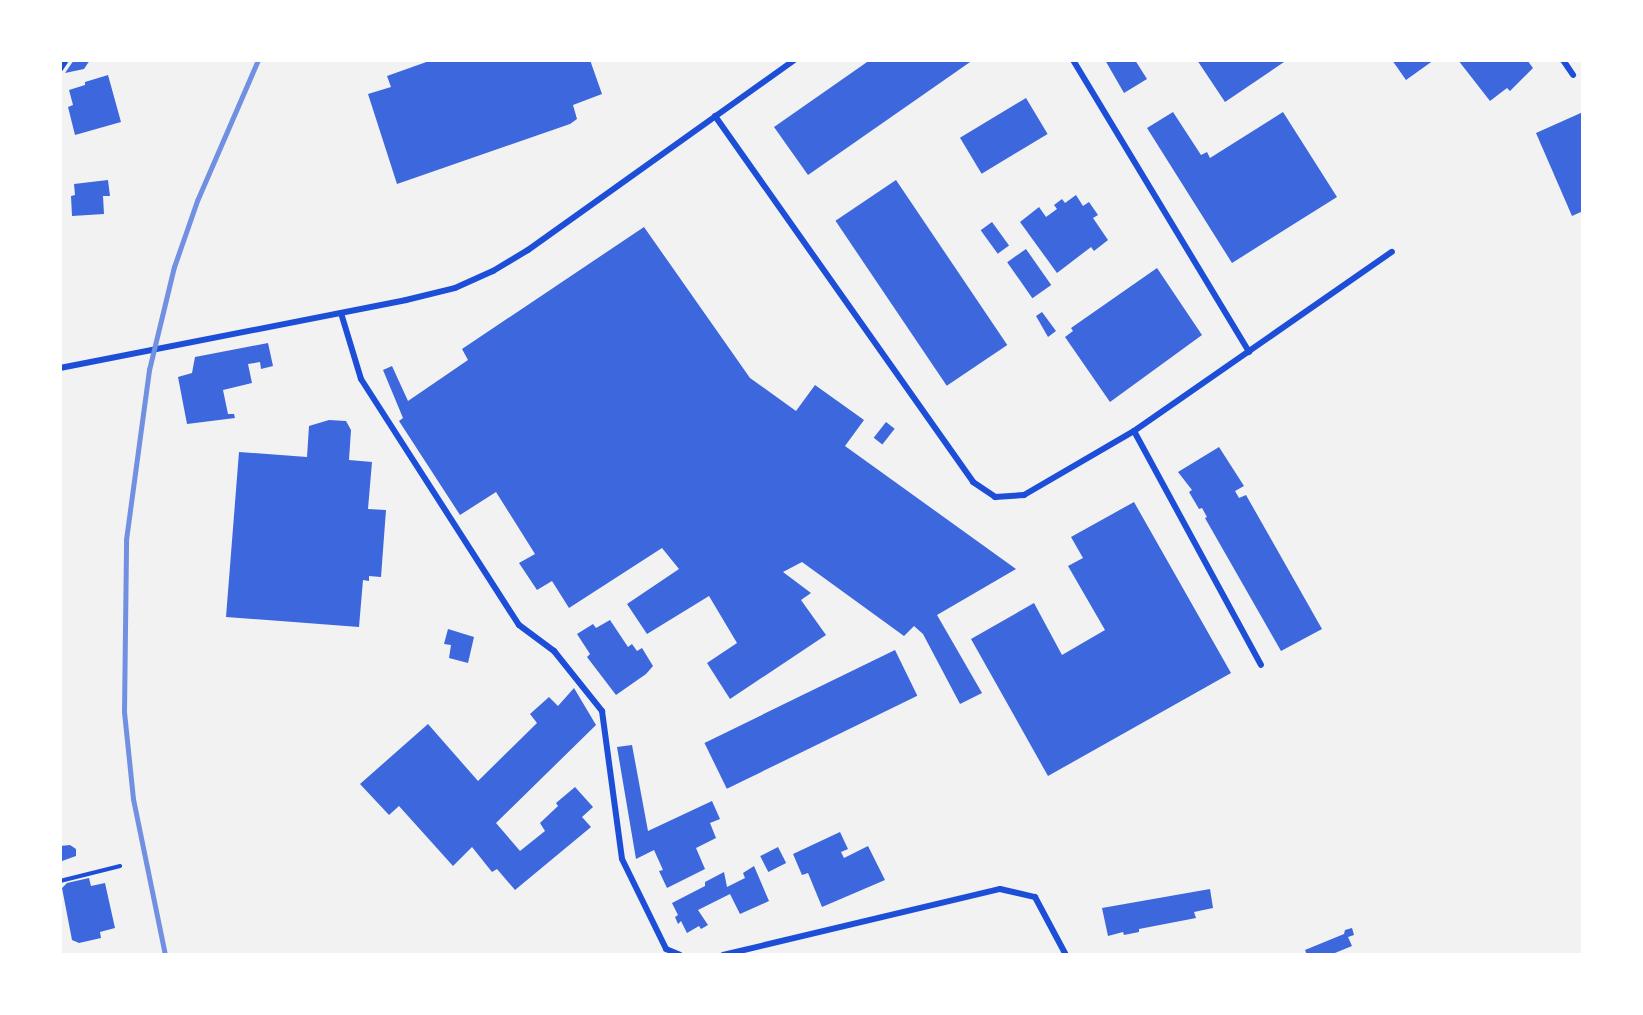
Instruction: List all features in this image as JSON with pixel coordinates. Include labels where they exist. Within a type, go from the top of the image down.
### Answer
[{"type":"street","points":[[60,69],[66,60]]},
{"type":"street","points":[[60,368],[341,313],[455,288],[493,271],[528,250],[794,60]]},
{"type":"street","points":[[1072,60],[1249,352]]},
{"type":"street","points":[[1563,60],[1573,75]]},
{"type":"street","points":[[716,116],[973,482],[995,497],[1024,495],[1134,431],[1392,252]]},
{"type":"street","points":[[341,313],[361,379],[519,625],[554,651],[602,711],[622,859],[666,949],[680,955]]},
{"type":"street","points":[[1134,431],[1261,665]]},
{"type":"street","points":[[723,955],[1000,889],[1035,897],[1066,955]]},
{"type":"path","points":[[60,881],[120,867]]},
{"type":"building","points":[[74,60],[90,60],[84,69],[65,73]]},
{"type":"building","points":[[432,60],[590,60],[602,94],[573,105],[577,119],[570,124],[397,184],[368,94],[391,87],[387,76]]},
{"type":"building","points":[[870,60],[973,60],[808,175],[774,127]]},
{"type":"building","points":[[1105,60],[1135,60],[1147,79],[1124,93]]},
{"type":"building","points":[[1197,60],[1287,60],[1225,102]]},
{"type":"building","points":[[1392,60],[1434,60],[1406,80]]},
{"type":"building","points":[[1458,60],[1527,60],[1533,68],[1510,91],[1507,88],[1490,101]]},
{"type":"building","points":[[108,75],[121,122],[75,135],[68,107],[73,105],[69,90]]},
{"type":"building","points":[[1026,98],[1048,134],[982,174],[960,138]]},
{"type":"building","points":[[1173,112],[1201,155],[1207,152],[1210,158],[1283,112],[1337,197],[1232,263],[1147,128]]},
{"type":"building","points":[[1583,112],[1583,211],[1572,216],[1536,133]]},
{"type":"building","points":[[108,180],[110,196],[103,196],[104,214],[72,216],[71,196],[75,195],[74,184]]},
{"type":"building","points":[[896,180],[1007,345],[947,386],[835,221]]},
{"type":"building","points":[[1076,195],[1083,206],[1089,202],[1098,215],[1093,218],[1108,240],[1094,251],[1091,247],[1057,273],[1020,222],[1039,207],[1046,217],[1057,209],[1054,205],[1062,199],[1065,203]]},
{"type":"building","points":[[992,222],[1009,245],[998,254],[981,230]]},
{"type":"building","points":[[644,227],[750,378],[796,411],[815,385],[864,420],[845,446],[1016,569],[937,615],[982,693],[960,704],[923,634],[914,626],[904,636],[802,562],[783,572],[811,593],[801,600],[826,635],[730,699],[707,663],[737,643],[709,596],[647,634],[627,604],[679,569],[662,548],[569,608],[552,581],[537,590],[519,563],[535,554],[496,492],[460,515],[399,421],[403,418],[383,370],[392,366],[408,401],[468,360],[462,349]]},
{"type":"building","points":[[1026,249],[1051,285],[1032,298],[1007,262]]},
{"type":"building","points":[[1157,268],[1202,335],[1110,402],[1065,337],[1073,331],[1071,328]]},
{"type":"building","points":[[1042,312],[1056,331],[1048,337],[1036,316]]},
{"type":"building","points":[[268,343],[273,366],[261,369],[260,362],[248,364],[252,383],[223,390],[228,414],[234,414],[235,418],[187,424],[178,377],[192,373],[195,357]]},
{"type":"building","points":[[329,420],[346,421],[351,430],[349,460],[372,462],[368,509],[386,510],[381,577],[369,576],[369,581],[363,580],[359,627],[226,617],[239,452],[307,457],[309,426]]},
{"type":"building","points":[[886,422],[895,429],[882,445],[874,438]]},
{"type":"building","points":[[1219,447],[1244,486],[1235,491],[1239,498],[1246,495],[1322,629],[1281,651],[1205,518],[1207,517],[1202,508],[1199,509],[1189,492],[1192,490],[1178,472]]},
{"type":"building","points":[[1134,502],[1231,673],[1048,776],[971,639],[1034,603],[1062,655],[1105,630],[1068,566],[1083,558],[1071,537]]},
{"type":"building","points":[[610,620],[628,647],[632,644],[637,651],[642,648],[653,666],[646,674],[616,695],[587,657],[590,654],[577,634],[593,624],[596,628]]},
{"type":"building","points":[[448,629],[474,637],[468,663],[449,658],[451,645],[444,644]]},
{"type":"building","points":[[895,650],[917,696],[727,789],[704,743]]},
{"type":"building","points":[[574,688],[596,725],[496,823],[520,851],[545,831],[540,823],[558,806],[556,803],[575,787],[593,807],[582,817],[591,827],[515,890],[497,869],[492,872],[472,847],[453,866],[399,806],[389,815],[360,784],[428,724],[478,781],[537,723],[530,714],[549,697],[558,706]]},
{"type":"building","points":[[632,745],[648,831],[712,801],[720,819],[710,823],[716,838],[696,848],[705,869],[667,888],[659,871],[663,870],[654,850],[636,859],[617,747]]},
{"type":"building","points":[[840,832],[848,849],[841,852],[844,858],[868,846],[885,880],[822,907],[808,873],[802,875],[793,854]]},
{"type":"building","points":[[70,845],[76,849],[76,856],[62,861],[60,846]]},
{"type":"building","points":[[778,847],[786,863],[768,872],[760,856]]},
{"type":"building","points":[[754,866],[769,901],[740,914],[730,894],[698,910],[708,925],[701,929],[699,926],[687,933],[681,921],[678,924],[675,917],[678,915],[672,903],[705,886],[705,882],[724,872],[727,887],[745,878],[743,873]]},
{"type":"building","points":[[89,878],[91,886],[105,883],[115,928],[100,932],[101,938],[79,943],[72,940],[62,888],[67,883]]},
{"type":"building","points":[[1210,889],[1213,908],[1194,912],[1196,918],[1139,929],[1139,932],[1124,935],[1123,932],[1108,936],[1102,908]]},
{"type":"building","points":[[1352,928],[1354,935],[1348,937],[1352,946],[1330,955],[1307,955],[1305,950],[1344,934],[1345,930]]},
{"type":"railway","points":[[165,955],[133,799],[124,712],[126,540],[149,370],[174,267],[197,201],[258,60]]}]
